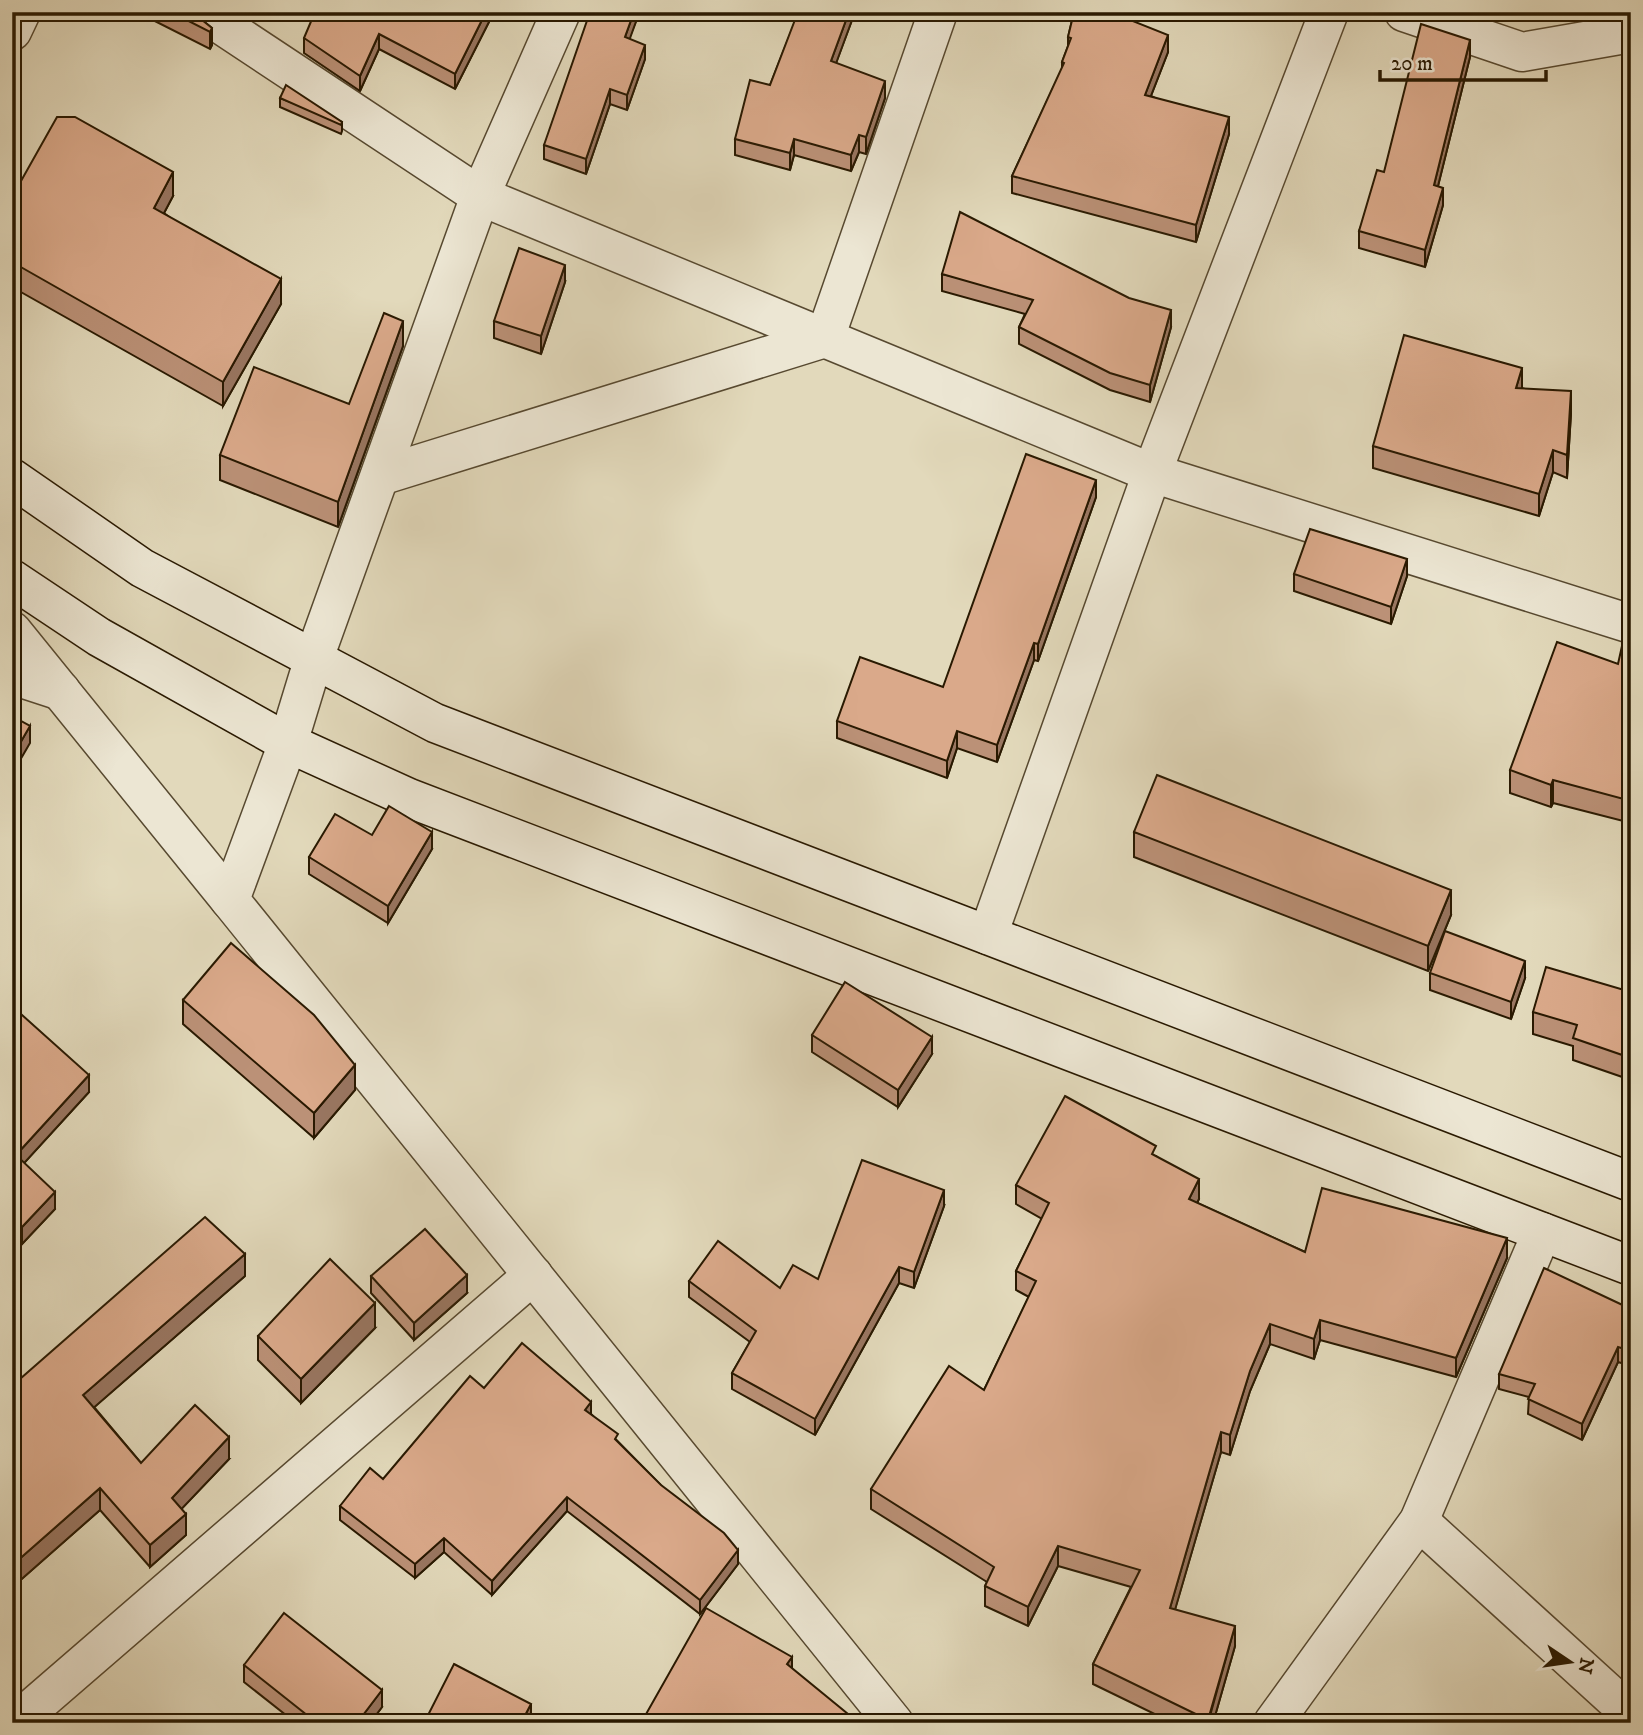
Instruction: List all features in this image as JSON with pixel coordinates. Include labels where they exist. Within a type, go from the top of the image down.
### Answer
[{"type":"street","points":[[12,31],[21,12]]},
{"type":"street","points":[[202,12],[480,196],[1152,473],[1631,624]]},
{"type":"street","points":[[230,901],[480,196],[561,12]]},
{"type":"street","points":[[825,338],[938,12]]},
{"type":"street","points":[[988,935],[1152,473],[1329,12]]},
{"type":"street","points":[[1404,12],[1522,52],[1631,33]]},
{"type":"street","points":[[380,476],[825,338]]},
{"type":"street","points":[[12,478],[142,568],[313,661],[435,723],[1631,1182]]},
{"type":"street","points":[[12,579],[99,637],[288,743],[409,798],[1631,1266]]},
{"type":"street","points":[[12,631],[894,1723]]},
{"type":"street","points":[[12,675],[61,691]]},
{"type":"street","points":[[1273,1723],[1419,1521],[1542,1232]]},
{"type":"street","points":[[15,1723],[533,1275]]},
{"type":"street","points":[[1419,1521],[1631,1714]]},
{"type":"building","points":[[171,12],[192,12],[212,28],[210,32]]},
{"type":"building","points":[[315,12],[486,12],[455,74],[379,34],[360,76],[304,38]]},
{"type":"building","points":[[590,12],[634,12],[625,37],[645,45],[627,95],[610,89],[586,159],[544,145]]},
{"type":"building","points":[[798,12],[849,12],[831,61],[885,81],[866,137],[859,135],[851,155],[794,139],[790,153],[735,139],[750,80],[770,85]]},
{"type":"building","points":[[1074,12],[1132,12],[1130,20],[1168,35],[1145,95],[1229,117],[1196,225],[1012,176],[1064,63],[1062,62],[1071,38],[1068,37]]},
{"type":"building","points":[[1421,24],[1470,40],[1434,185],[1443,188],[1425,250],[1359,231],[1377,170],[1384,172]]},
{"type":"building","points":[[286,85],[342,122],[341,125],[280,98]]},
{"type":"building","points":[[57,117],[75,117],[173,172],[154,208],[281,279],[223,382],[12,262],[12,197]]},
{"type":"building","points":[[960,212],[1129,298],[1171,310],[1150,385],[1110,373],[1019,327],[1033,300],[942,274]]},
{"type":"building","points":[[519,248],[565,265],[541,336],[494,321]]},
{"type":"building","points":[[384,313],[403,321],[338,502],[220,455],[254,367],[349,404]]},
{"type":"building","points":[[1404,335],[1522,368],[1516,388],[1571,391],[1567,455],[1553,450],[1539,494],[1373,446]]},
{"type":"building","points":[[1026,454],[1096,480],[1038,644],[1034,643],[997,745],[957,731],[947,761],[837,721],[860,657],[943,687]]},
{"type":"building","points":[[1310,529],[1407,559],[1391,607],[1294,574]]},
{"type":"building","points":[[1557,642],[1618,664],[1622,646],[1631,648],[1631,801],[1553,780],[1551,785],[1510,770]]},
{"type":"building","points":[[12,716],[30,726],[12,757]]},
{"type":"building","points":[[1157,775],[1451,890],[1428,946],[1134,832]]},
{"type":"building","points":[[389,806],[432,832],[388,906],[309,857],[335,814],[372,835]]},
{"type":"building","points":[[1445,931],[1525,961],[1511,1002],[1430,973]]},
{"type":"building","points":[[231,943],[314,1015],[355,1065],[314,1113],[183,1000]]},
{"type":"building","points":[[1546,967],[1631,992],[1631,1058],[1573,1038],[1577,1025],[1533,1012]]},
{"type":"building","points":[[845,982],[932,1037],[898,1090],[812,1035]]},
{"type":"building","points":[[12,1006],[89,1075],[16,1155],[55,1192],[22,1227],[12,1218]]},
{"type":"building","points":[[1065,1096],[1156,1146],[1152,1154],[1199,1179],[1189,1199],[1305,1252],[1322,1188],[1507,1238],[1456,1358],[1320,1320],[1314,1339],[1270,1324],[1250,1371],[1230,1435],[1221,1432],[1170,1608],[1235,1626],[1208,1720],[1093,1664],[1140,1570],[1058,1546],[1028,1607],[985,1586],[994,1567],[871,1489],[949,1366],[984,1390],[1036,1281],[1016,1271],[1049,1203],[1016,1185]]},
{"type":"building","points":[[862,1160],[944,1190],[914,1272],[899,1267],[815,1419],[732,1373],[756,1331],[689,1281],[718,1241],[780,1288],[793,1265],[818,1279]]},
{"type":"building","points":[[205,1217],[245,1254],[83,1395],[141,1463],[195,1405],[229,1437],[172,1498],[186,1514],[150,1545],[100,1488],[16,1562],[12,1558],[12,1386]]},
{"type":"building","points":[[425,1229],[467,1275],[414,1323],[371,1276]]},
{"type":"building","points":[[330,1259],[375,1303],[301,1379],[258,1336]]},
{"type":"building","points":[[1544,1268],[1631,1309],[1631,1351],[1618,1347],[1582,1424],[1528,1399],[1535,1384],[1499,1374]]},
{"type":"building","points":[[522,1343],[591,1402],[585,1410],[618,1434],[615,1439],[661,1485],[724,1533],[738,1550],[700,1600],[567,1497],[492,1581],[444,1538],[415,1564],[340,1506],[370,1468],[383,1479],[470,1376],[484,1388]]},
{"type":"building","points":[[706,1608],[792,1657],[787,1664],[859,1723],[641,1723]]},
{"type":"building","points":[[284,1613],[382,1690],[357,1723],[317,1723],[244,1665]]},
{"type":"building","points":[[454,1664],[531,1704],[521,1723],[424,1723]]}]
